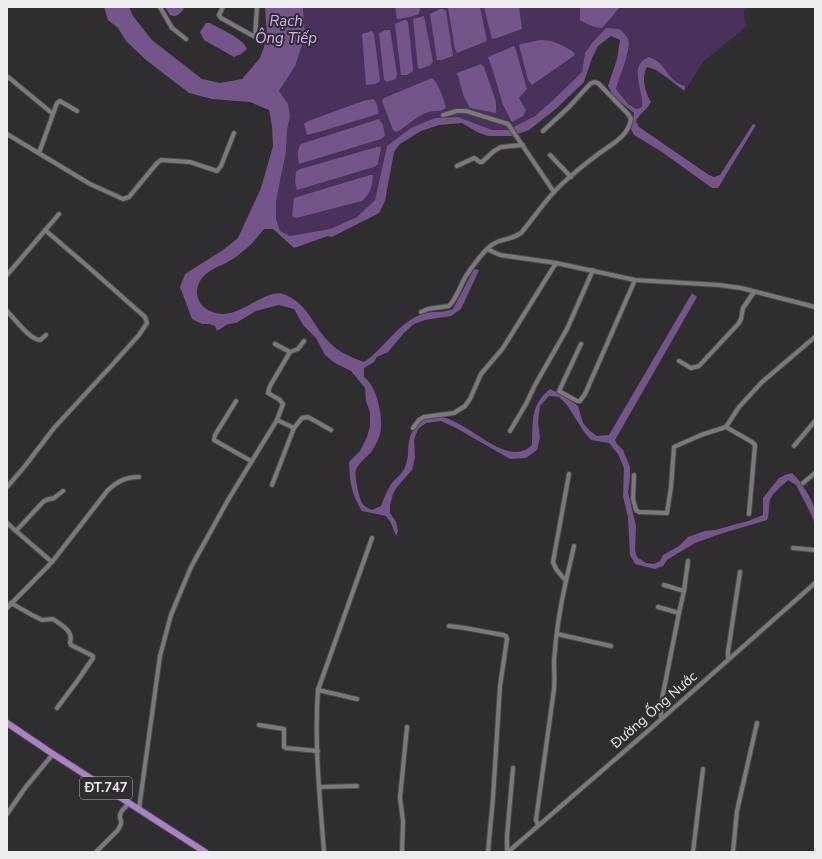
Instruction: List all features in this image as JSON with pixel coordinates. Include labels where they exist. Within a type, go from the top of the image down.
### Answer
[{"type":"main road","name":"ĐT.747","points":[[7,723],[205,852]]},
{"type":"street","points":[[160,7],[172,28],[186,39]]},
{"type":"street","points":[[223,7],[219,15],[221,18],[255,37],[256,7]]},
{"type":"street","points":[[7,76],[54,114]]},
{"type":"street","points":[[421,312],[428,309],[449,306],[478,258],[498,240],[514,237],[520,233],[554,192],[624,135],[630,125],[631,119],[598,83],[594,82],[590,84],[569,107],[543,131]]},
{"type":"street","points":[[39,153],[54,114],[56,103],[60,101],[77,111]]},
{"type":"street","points":[[443,115],[457,111],[466,111],[502,122],[510,126],[554,192]]},
{"type":"street","points":[[7,134],[90,184],[123,200],[126,199],[161,160],[190,162],[217,171],[221,166],[234,133]]},
{"type":"street","points":[[457,166],[474,158],[482,162],[494,151],[502,147],[523,145]]},
{"type":"street","points":[[550,155],[571,177]]},
{"type":"street","points":[[7,275],[58,214]]},
{"type":"street","points":[[7,487],[54,428],[112,366],[139,335],[147,323],[145,317],[45,230]]},
{"type":"street","points":[[487,249],[500,255],[556,263],[635,280],[719,285],[741,288],[815,307]]},
{"type":"street","points":[[413,428],[419,420],[424,417],[454,413],[465,406],[470,399],[481,374],[503,348],[556,263]]},
{"type":"street","points":[[510,431],[526,404],[534,385],[567,329],[593,270]]},
{"type":"street","points":[[581,344],[559,391],[577,401],[580,401],[585,394],[635,280]]},
{"type":"street","points":[[679,361],[691,368],[699,366],[739,323],[743,308],[754,292]]},
{"type":"street","points":[[7,311],[35,339],[40,340],[46,335]]},
{"type":"street","points":[[634,474],[633,499],[636,510],[638,512],[667,513],[671,487],[674,447],[701,435],[726,427],[739,407],[762,382],[815,337]]},
{"type":"street","points":[[275,344],[290,352],[294,352],[304,341]]},
{"type":"street","points":[[139,809],[160,656],[171,615],[191,567],[228,500],[277,420],[283,404],[270,394],[268,390],[290,352]]},
{"type":"street","points":[[236,401],[215,435],[214,440],[251,461]]},
{"type":"street","points":[[272,485],[294,428],[302,418],[308,417],[331,430]]},
{"type":"street","points":[[277,420],[294,428]]},
{"type":"street","points":[[794,446],[815,421]]},
{"type":"street","points":[[726,427],[755,445],[749,514]]},
{"type":"street","points":[[803,483],[815,473]]},
{"type":"street","points":[[566,581],[556,569],[553,562],[568,474]]},
{"type":"street","points":[[7,608],[52,562],[108,490],[125,478],[139,477]]},
{"type":"street","points":[[16,531],[43,502],[56,498],[63,491]]},
{"type":"street","points":[[7,523],[52,562]]},
{"type":"street","points":[[324,852],[318,751],[318,690],[372,538]]},
{"type":"street","points":[[538,825],[536,820],[554,689],[554,663],[557,634],[566,581],[574,546]]},
{"type":"street","points":[[793,548],[815,550]]},
{"type":"street","points":[[661,719],[661,704],[684,591],[688,561]]},
{"type":"street","points":[[728,660],[740,572]]},
{"type":"street","name":"Đường Ống Nước","points":[[508,852],[815,583]]},
{"type":"street","points":[[664,586],[684,591]]},
{"type":"street","points":[[11,603],[42,620],[53,619],[70,632],[71,644],[93,656],[78,680],[57,708]]},
{"type":"street","points":[[658,607],[679,613]]},
{"type":"street","points":[[449,626],[506,636],[500,686],[488,852]]},
{"type":"street","points":[[557,634],[611,646]]},
{"type":"street","points":[[318,690],[357,699]]},
{"type":"street","points":[[733,852],[737,811],[757,723]]},
{"type":"street","points":[[259,725],[284,729],[284,747],[286,748],[318,751]]},
{"type":"street","points":[[402,852],[403,821],[400,792],[407,727]]},
{"type":"street","points":[[7,814],[24,788],[53,754]]},
{"type":"street","points":[[508,852],[507,836],[513,768]]},
{"type":"street","points":[[693,852],[703,769]]},
{"type":"street","points":[[320,787],[357,786]]},
{"type":"street","points":[[96,852],[120,827],[120,814],[129,803]]},
{"type":"shaded area","points":[[303,7],[747,7],[744,10],[744,17],[747,26],[703,62],[686,89],[685,86],[674,80],[660,64],[649,57],[637,75],[643,99],[642,107],[636,109],[628,104],[616,89],[618,77],[629,52],[620,29],[606,28],[585,53],[582,72],[535,116],[508,130],[492,130],[458,117],[435,118],[387,146],[375,200],[357,217],[330,229],[290,236],[280,231],[276,219],[276,201],[286,152],[287,130],[290,117],[279,91],[285,82],[305,36]]},
{"type":"water","name":"Rạch Ông Tiếp","points":[[104,7],[129,7],[133,16],[152,40],[202,79],[220,83],[242,79],[260,58],[267,38],[265,7],[303,7],[305,36],[295,66],[279,91],[288,104],[290,117],[287,130],[286,152],[276,201],[276,219],[280,231],[290,236],[330,229],[357,217],[375,200],[387,146],[411,128],[435,118],[458,117],[492,130],[508,130],[535,116],[582,72],[585,53],[606,28],[620,29],[628,39],[629,44],[627,56],[616,89],[628,104],[636,109],[642,107],[638,72],[642,61],[649,57],[660,64],[674,80],[685,86],[685,91],[662,74],[652,68],[647,67],[644,75],[644,85],[651,102],[636,121],[639,127],[709,175],[714,177],[720,175],[753,124],[756,125],[718,188],[712,188],[662,152],[634,135],[631,129],[634,113],[614,97],[608,86],[617,59],[620,40],[611,36],[598,46],[592,58],[584,82],[557,108],[529,130],[513,136],[488,136],[477,132],[462,123],[439,125],[421,131],[400,144],[394,152],[385,201],[379,213],[332,237],[328,236],[294,248],[273,229],[264,229],[240,254],[207,273],[198,285],[197,295],[204,307],[215,313],[226,314],[237,311],[277,293],[286,295],[300,304],[332,345],[344,354],[364,362],[370,358],[397,330],[412,319],[429,312],[453,309],[474,269],[479,270],[461,309],[451,316],[425,320],[414,324],[404,333],[388,352],[377,357],[374,362],[364,368],[364,377],[373,387],[376,395],[380,411],[381,427],[377,442],[372,451],[357,467],[356,477],[358,492],[362,503],[372,510],[381,506],[390,486],[404,470],[407,462],[409,442],[412,432],[415,427],[428,417],[442,417],[458,423],[489,443],[505,450],[519,452],[532,445],[534,414],[539,401],[550,389],[564,396],[578,406],[583,423],[590,431],[597,436],[609,435],[692,293],[697,297],[615,440],[623,450],[630,467],[628,492],[636,526],[635,550],[637,557],[646,563],[654,564],[660,561],[663,555],[679,546],[688,537],[705,531],[715,530],[748,521],[763,515],[763,498],[779,478],[792,473],[802,485],[814,506],[815,524],[796,485],[788,480],[771,497],[767,520],[695,543],[667,560],[663,566],[655,569],[635,564],[630,555],[628,517],[623,496],[624,468],[618,454],[609,443],[591,440],[584,432],[567,405],[559,397],[549,396],[540,406],[538,422],[540,438],[537,450],[526,458],[510,459],[441,421],[426,423],[418,429],[414,440],[415,457],[412,470],[397,487],[390,505],[390,513],[396,522],[398,531],[396,536],[391,523],[386,516],[362,511],[355,499],[352,488],[349,462],[360,451],[367,437],[370,426],[370,412],[366,401],[365,388],[351,371],[335,363],[325,355],[316,338],[303,325],[294,309],[279,305],[256,311],[236,323],[228,324],[217,331],[215,326],[202,324],[192,319],[180,287],[185,274],[223,250],[238,238],[261,188],[273,146],[272,126],[269,110],[250,102],[212,99],[189,93],[146,60],[126,41],[118,28],[108,20]]},
{"type":"water","points":[[165,7],[185,7],[180,13],[172,16]]},
{"type":"water","points":[[395,7],[420,7],[419,14],[397,19]]},
{"type":"water","points":[[480,7],[487,41],[457,53],[448,8]]},
{"type":"water","points":[[484,7],[519,7],[522,29],[492,39]]},
{"type":"water","points":[[580,7],[620,7],[602,28],[599,28],[593,27],[580,20]]},
{"type":"water","points":[[440,9],[446,11],[453,56],[442,60],[437,60],[430,14]]},
{"type":"water","points":[[424,16],[433,62],[429,66],[420,69],[418,68],[413,19]]},
{"type":"water","points":[[404,20],[408,22],[413,71],[407,75],[401,75],[395,24]]},
{"type":"water","points":[[206,23],[210,23],[231,34],[241,41],[247,49],[234,57],[204,40],[200,32]]},
{"type":"water","points":[[390,30],[397,74],[396,79],[387,82],[384,80],[379,33]]},
{"type":"water","points":[[372,31],[374,34],[380,79],[379,82],[375,84],[366,85],[362,34]]},
{"type":"water","points":[[541,40],[558,44],[574,52],[575,55],[532,85],[528,80],[519,45]]},
{"type":"water","points":[[514,46],[527,89],[519,98],[526,110],[523,116],[512,122],[503,105],[488,57]]},
{"type":"water","points":[[481,64],[484,67],[496,102],[496,113],[470,108],[464,97],[457,73]]},
{"type":"water","points":[[432,78],[439,87],[446,107],[440,111],[424,113],[400,130],[396,132],[393,130],[382,101],[384,98]]},
{"type":"water","points":[[373,99],[376,102],[378,114],[307,135],[304,124],[308,121],[363,101]]},
{"type":"water","points":[[379,119],[383,125],[385,136],[381,139],[299,164],[298,153],[301,144]]},
{"type":"water","points":[[381,147],[378,164],[374,167],[297,190],[295,182],[296,172],[300,169]]},
{"type":"water","points":[[373,175],[372,183],[367,195],[362,201],[296,218],[292,216],[294,198]]}]
